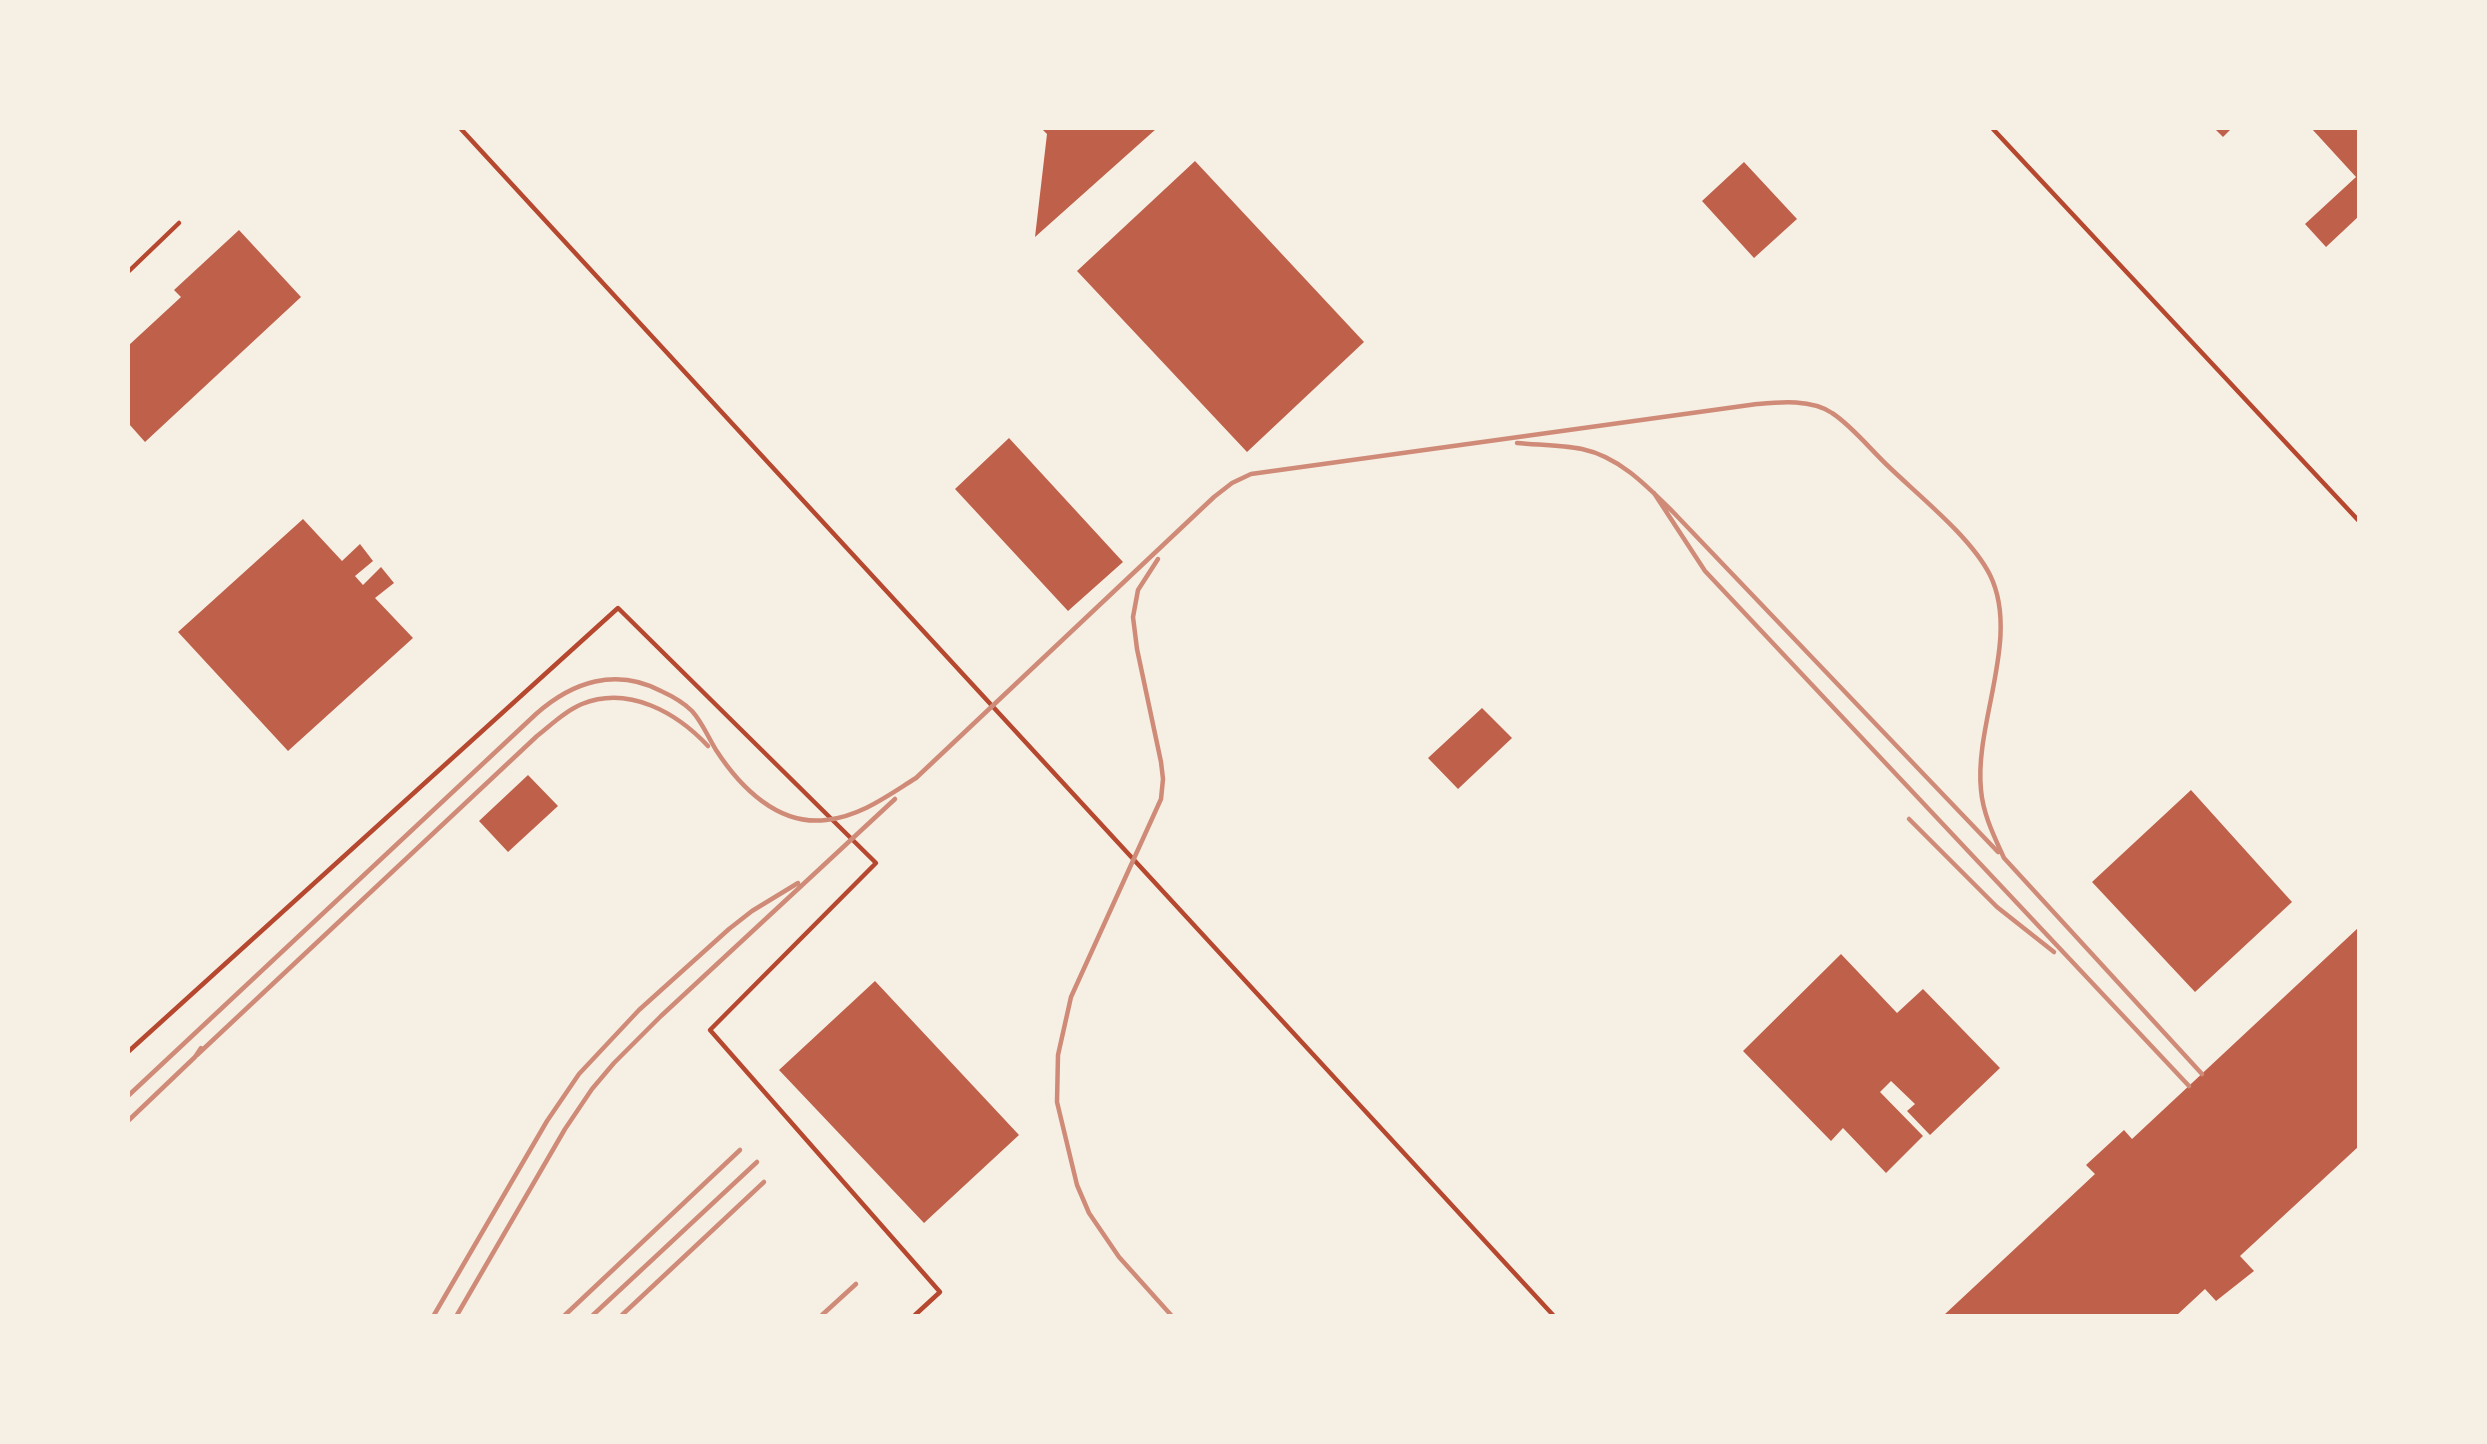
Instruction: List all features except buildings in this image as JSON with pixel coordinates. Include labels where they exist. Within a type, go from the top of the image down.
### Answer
[{"type":"lane","points":[[460,129],[1553,1315]]},
{"type":"lane","points":[[1993,129],[2358,520]]},
{"type":"lane","points":[[129,271],[179,224]]},
{"type":"lane","points":[[129,1051],[618,608],[876,863],[710,1030],[940,1292],[915,1315]]},
{"type":"railway","points":[[129,1095],[536,714],[564,694],[580,686],[611,679],[628,680],[665,693],[682,702],[692,711],[726,764],[762,801],[792,817],[808,820],[839,818],[862,810],[916,778],[1214,497],[1232,483],[1251,474],[1785,402],[1815,405],[1839,418],[1958,532],[1990,575],[1998,600],[2001,626],[1999,653],[1984,737],[1981,790],[1993,833],[2004,858],[2202,1074]]},
{"type":"railway","points":[[1517,443],[1582,449],[1609,459],[1633,474],[1674,513],[1998,852]]},
{"type":"railway","points":[[1654,493],[1705,571],[2189,1086]]},
{"type":"railway","points":[[1158,559],[1138,590],[1133,617],[1137,649],[1161,762],[1163,779],[1161,799],[1071,997],[1058,1055],[1057,1102],[1077,1185],[1089,1213],[1119,1257],[1171,1315]]},
{"type":"railway","points":[[197,1055],[537,736],[570,710],[600,699],[634,700],[667,713],[696,734],[708,746]]},
{"type":"railway","points":[[457,1315],[565,1129],[592,1089],[614,1063],[661,1016],[895,799]]},
{"type":"railway","points":[[1909,819],[1997,907],[2054,952]]},
{"type":"railway","points":[[434,1315],[547,1121],[579,1074],[639,1010],[729,929],[752,911],[798,883]]},
{"type":"railway","points":[[129,1120],[195,1057],[201,1048]]},
{"type":"railway","points":[[565,1315],[740,1150]]},
{"type":"railway","points":[[593,1315],[757,1162]]},
{"type":"railway","points":[[622,1315],[764,1182]]},
{"type":"railway","points":[[822,1315],[856,1284]]}]
